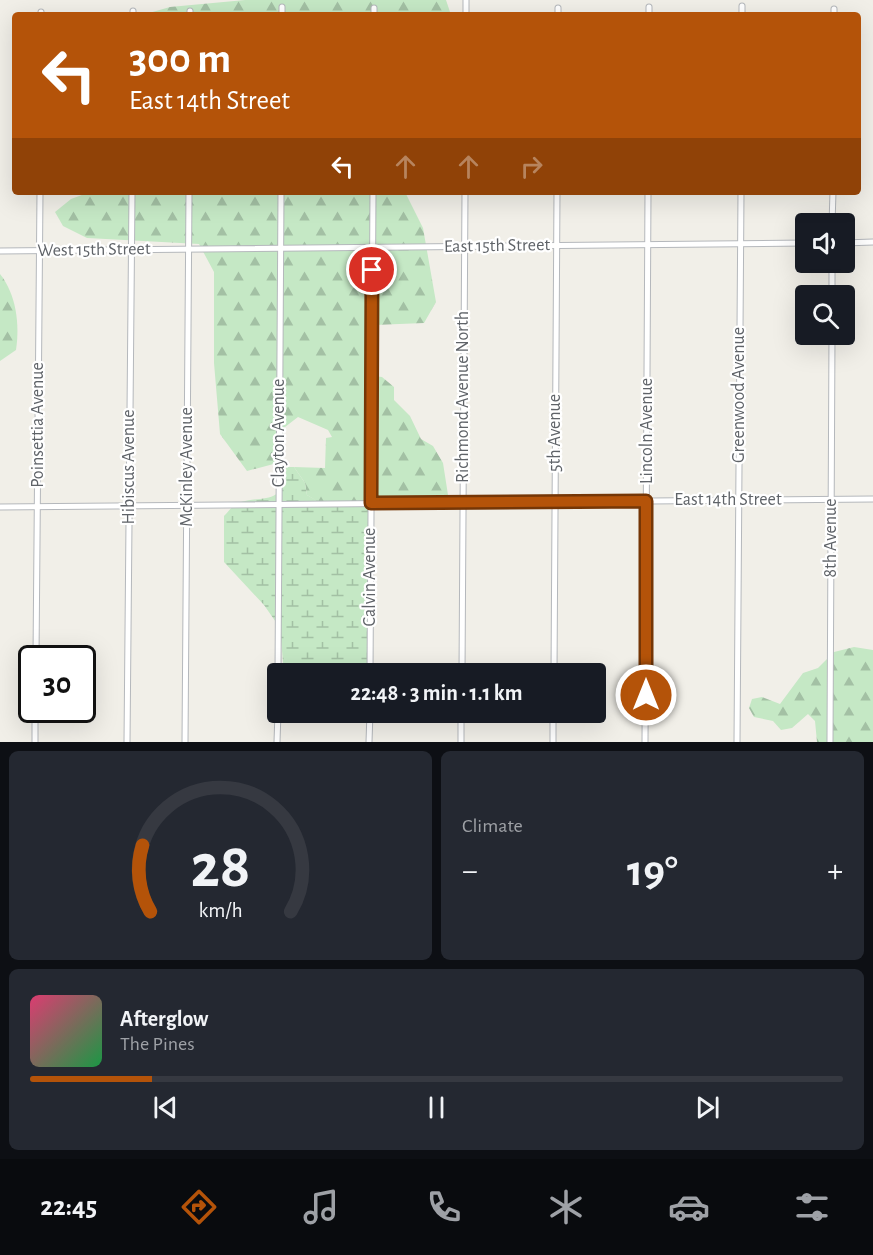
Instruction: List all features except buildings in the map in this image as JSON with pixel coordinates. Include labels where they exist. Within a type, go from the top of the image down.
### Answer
[{"type":"street","points":[[742,6],[742,12]]},
{"type":"street","points":[[282,7],[282,12]]},
{"type":"street","points":[[649,7],[649,12]]},
{"type":"street","name":"Poinsettia Avenue","points":[[36,645],[40,195]]},
{"type":"street","name":"Hibiscus Avenue","points":[[127,742],[132,195]]},
{"type":"street","name":"McKinley Avenue","points":[[185,742],[189,195]]},
{"type":"street","name":"Clayton Avenue","points":[[278,663],[280,195]]},
{"type":"street","name":"Calvin Avenue","points":[[370,663],[373,195]]},
{"type":"street","name":"Richmond Avenue North","points":[[462,663],[465,195]]},
{"type":"street","name":"5th Avenue","points":[[554,663],[556,195]]},
{"type":"street","name":"Lincoln Avenue","points":[[645,742],[648,195]]},
{"type":"street","name":"Greenwood Avenue","points":[[737,742],[741,195]]},
{"type":"street","points":[[832,213],[833,195]]},
{"type":"street","points":[[855,243],[873,242]]},
{"type":"street","name":"East 15th Street","points":[[188,248],[795,243]]},
{"type":"street","name":"West 15th Street","points":[[0,251],[188,248]]},
{"type":"street","name":"8th Avenue","points":[[830,742],[832,345]]},
{"type":"street","name":"East 14th Street","points":[[0,507],[873,499]]},
{"type":"street","points":[[35,723],[35,742]]},
{"type":"street","points":[[277,742],[278,723]]},
{"type":"street","points":[[369,723],[369,742]]},
{"type":"street","points":[[461,723],[461,742]]},
{"type":"street","points":[[553,742],[554,723]]},
{"type":"green space","points":[[245,0],[446,0],[450,12],[152,12],[170,7]]},
{"type":"green space","points":[[82,195],[406,195],[423,228],[436,302],[424,323],[375,325],[374,376],[382,377],[394,387],[394,400],[410,416],[421,439],[433,446],[443,463],[448,495],[423,499],[380,497],[358,504],[325,506],[307,495],[305,483],[294,467],[325,468],[326,438],[332,437],[328,430],[298,417],[285,427],[281,462],[247,471],[220,434],[214,363],[214,272],[199,244],[87,238],[63,226],[55,212],[71,199]]},
{"type":"green space","points":[[0,274],[13,300],[17,330],[16,350],[0,361]]},
{"type":"green space","points":[[284,467],[294,467],[305,483],[307,495],[326,504],[351,505],[380,497],[370,502],[373,663],[283,663],[280,628],[264,605],[224,562],[224,516],[238,503],[276,494],[283,480]]},
{"type":"green space","points":[[854,647],[873,650],[873,742],[817,742],[815,721],[808,714],[792,728],[781,730],[773,721],[754,717],[749,708],[752,699],[762,697],[780,704],[803,673],[818,668],[834,652]]},
{"type":"route","points":[[372,270],[371,503],[646,501],[646,695]]}]
